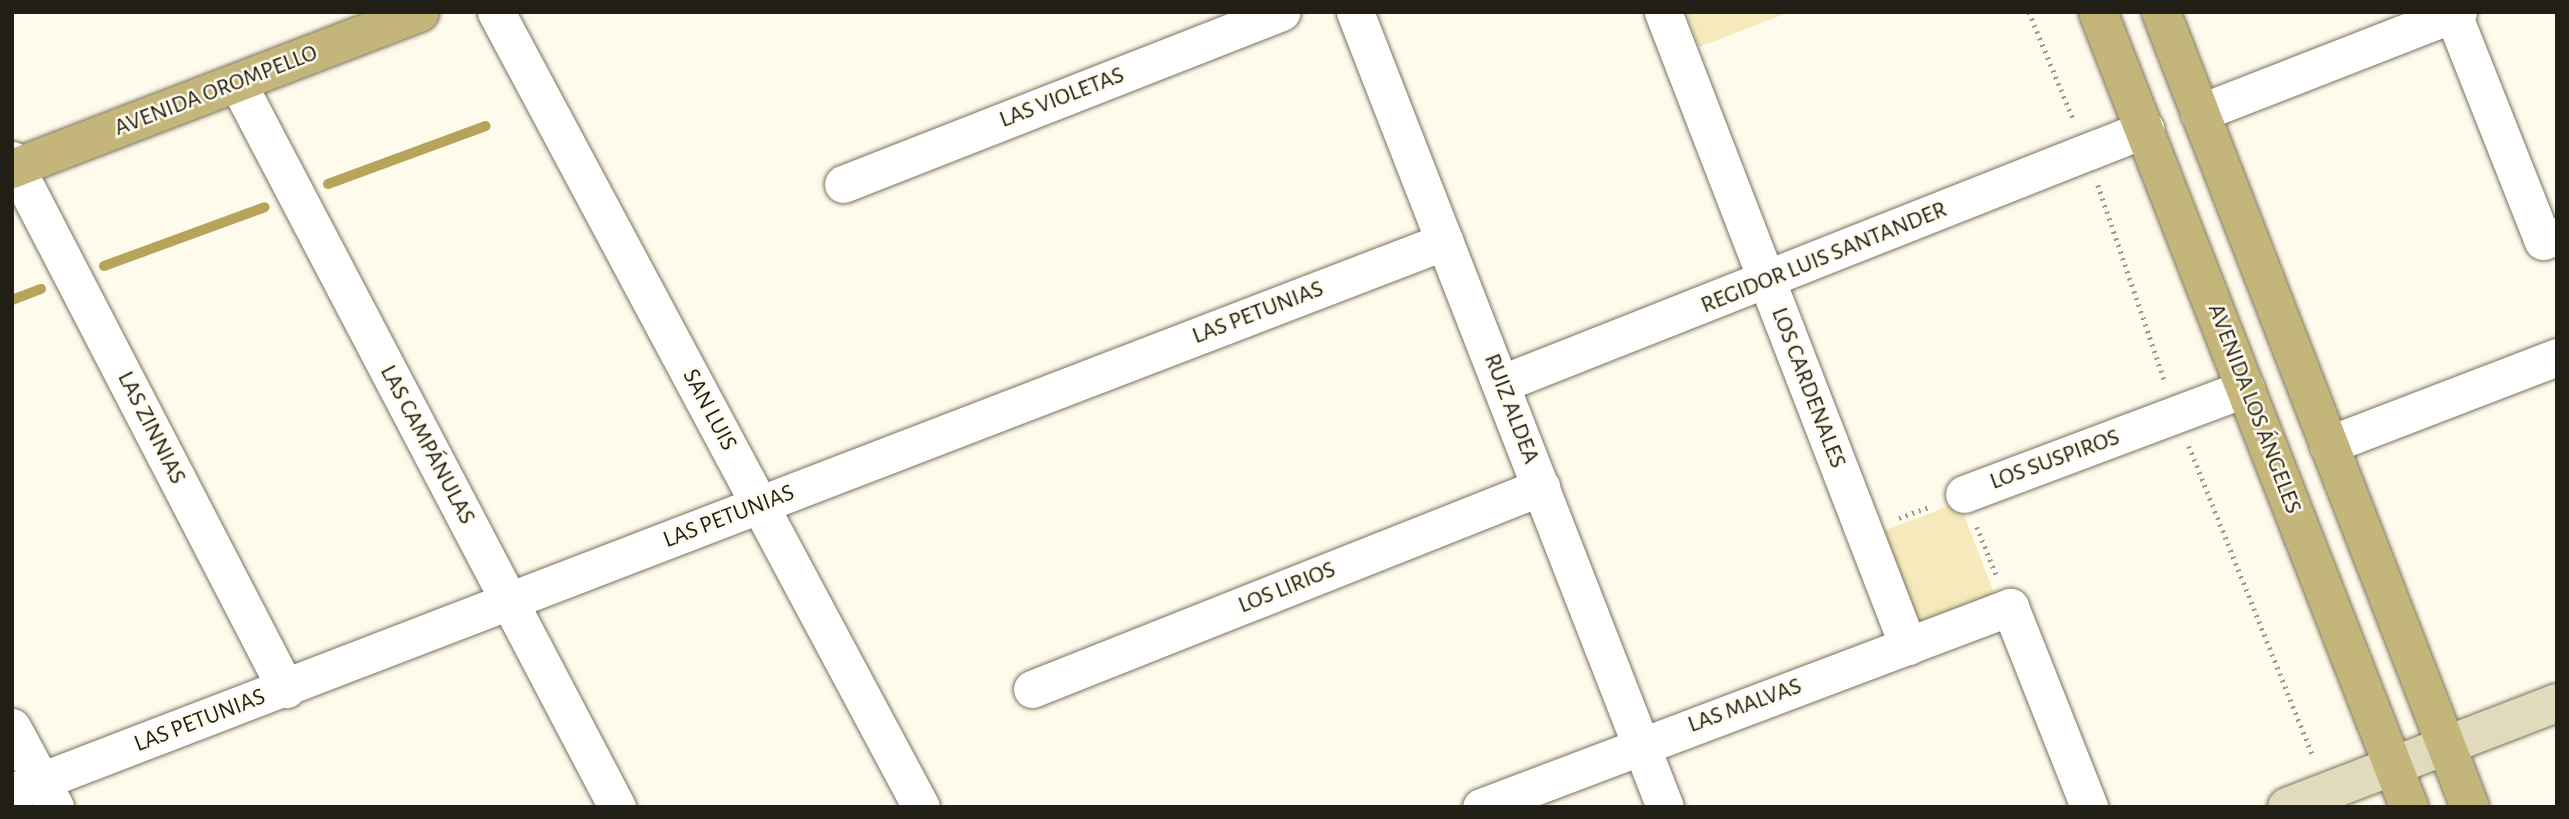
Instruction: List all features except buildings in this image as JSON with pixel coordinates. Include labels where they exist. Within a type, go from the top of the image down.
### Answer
[{"type":"main road","name":"AVENIDA OROMPELLO","points":[[13,166],[420,12]]},
{"type":"main road","name":"AVENIDA LOS ÁNGELES","points":[[2098,12],[2409,807]]},
{"type":"main road","points":[[2161,12],[2470,807]]},
{"type":"main road","points":[[2287,807],[2557,703]]},
{"type":"street","name":"SAN LUIS","points":[[496,12],[922,807]]},
{"type":"street","name":"LAS VIOLETAS","points":[[843,184],[1281,12]]},
{"type":"street","name":"RUIZ ALDEA","points":[[1355,12],[1665,807]]},
{"type":"street","name":"LOS CARDENALES","points":[[1662,12],[1908,646]]},
{"type":"street","points":[[2199,113],[2456,13],[2550,239]]},
{"type":"street","name":"LAS CAMPÁNULAS","points":[[237,82],[617,807]]},
{"type":"street","name":"REGIDOR LUIS SANTANDER","points":[[1500,384],[1767,282],[2145,129]]},
{"type":"street","name":"LAS ZINNIAS","points":[[13,166],[286,688]]},
{"type":"street","name":"LAS PETUNIAS","points":[[36,793],[286,688],[1445,241]]},
{"type":"street","points":[[2328,445],[2557,357]]},
{"type":"street","name":"LOS SUSPIROS","points":[[1964,494],[2246,388]]},
{"type":"street","name":"LOS LIRIOS","points":[[1032,689],[1541,487]]},
{"type":"street","points":[[2010,607],[2090,807]]},
{"type":"street","name":"LAS MALVAS","points":[[1481,807],[2010,607]]},
{"type":"street","points":[[12,727],[36,793]]},
{"type":"path","name":"LOS SUSPIROS","points":[[1864,532],[1964,494]]},
{"type":"path","points":[[1964,494],[2010,607]]},
{"type":"shaded area","points":[[1686,12],[1790,12],[1699,47]]},
{"type":"shaded area","points":[[1959,502],[1997,602],[1914,634],[1876,534]]},
{"type":"waterway","points":[[328,184],[486,126]]},
{"type":"waterway","points":[[104,266],[265,207]]},
{"type":"waterway","points":[[12,300],[41,289]]}]
